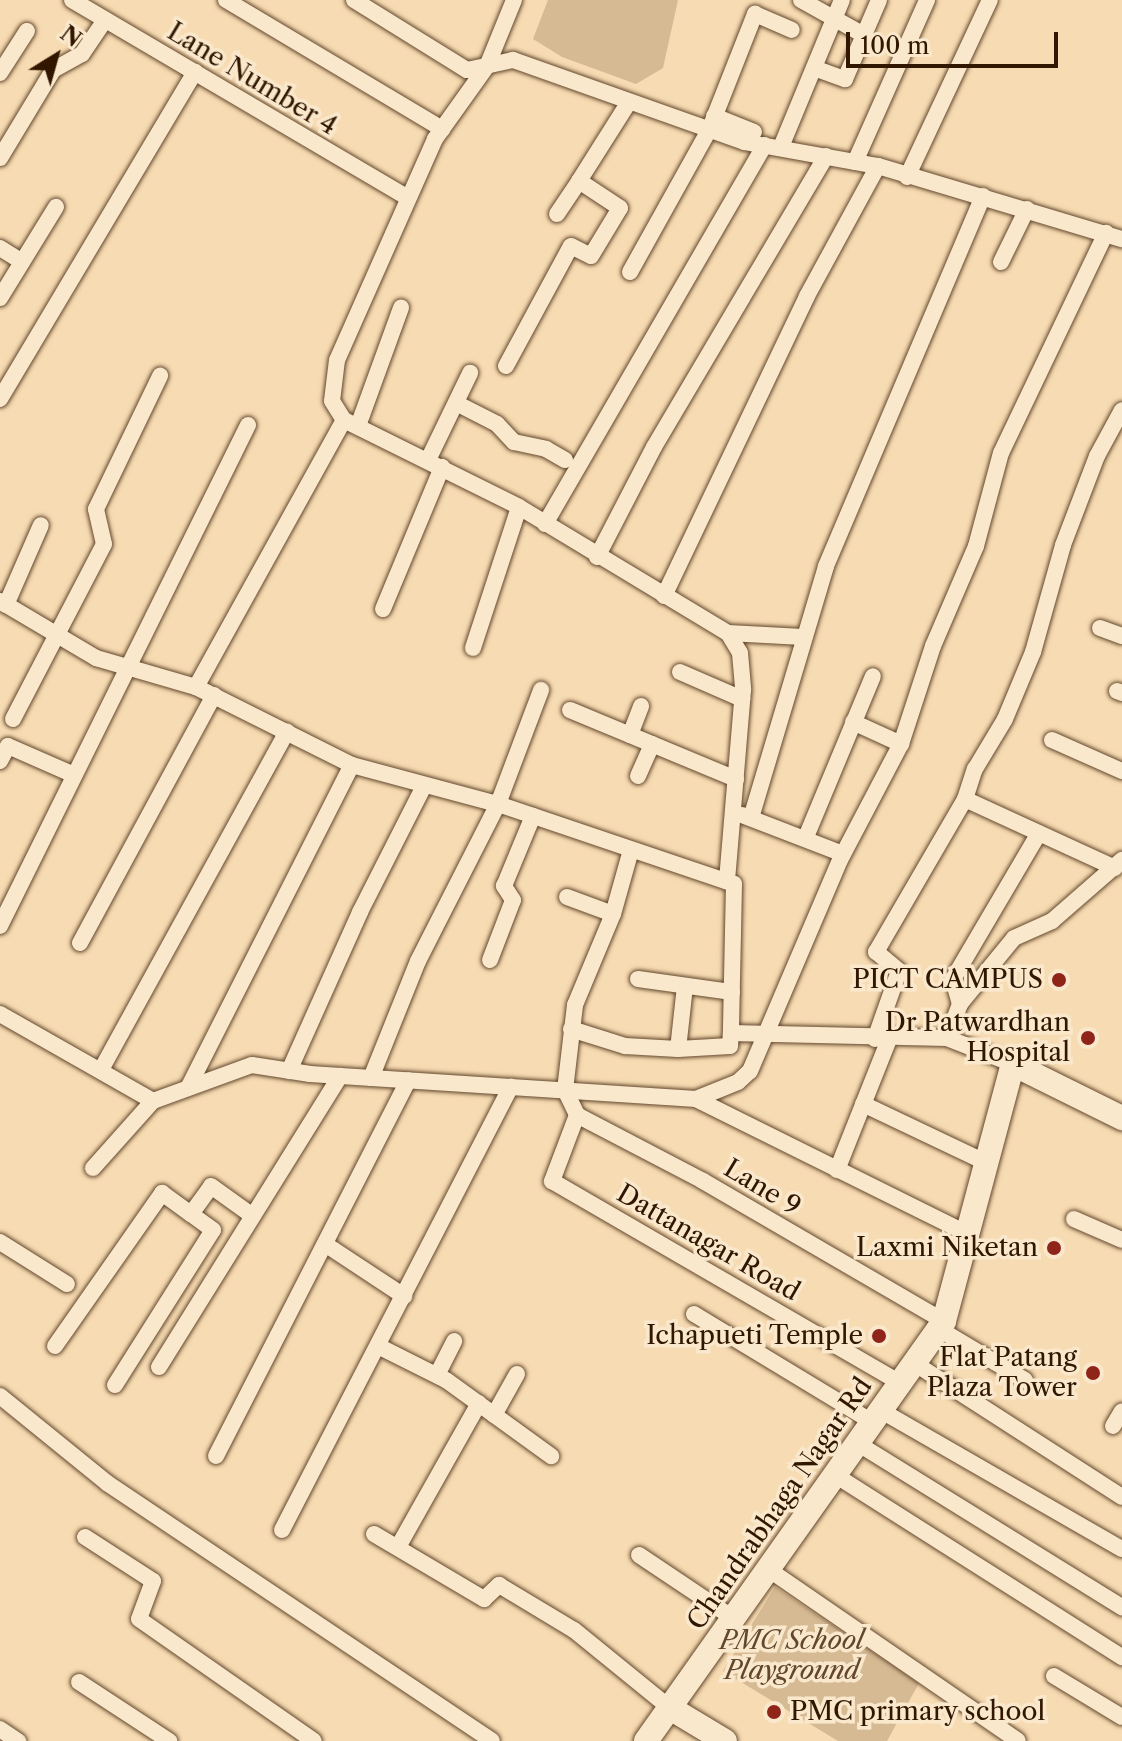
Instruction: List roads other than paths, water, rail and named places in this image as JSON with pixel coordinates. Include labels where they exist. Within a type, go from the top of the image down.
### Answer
[{"type":"street","name":"Lane Number 4","points":[[72,0],[408,198]]},
{"type":"street","points":[[226,0],[442,129]]},
{"type":"street","points":[[354,0],[467,70],[513,60],[629,102],[712,122],[767,141],[878,166],[1114,236],[1001,453],[976,546],[933,646],[901,744],[843,854],[750,1071],[738,1082],[696,1099]]},
{"type":"street","points":[[514,0],[487,66],[442,129],[408,198],[337,360],[332,401],[351,423],[519,507],[597,557],[728,633],[803,637]]},
{"type":"street","points":[[801,0],[864,35]]},
{"type":"street","points":[[545,524],[767,141],[814,68],[842,0]]},
{"type":"street","points":[[814,68],[845,79],[879,0]]},
{"type":"street","points":[[855,162],[927,0]]},
{"type":"street","points":[[907,177],[990,0]]},
{"type":"street","points":[[630,272],[712,122],[755,14],[792,30]]},
{"type":"street","points":[[0,158],[53,70],[82,54],[105,20]]},
{"type":"street","points":[[0,73],[27,31]]},
{"type":"street","points":[[0,399],[195,72]]},
{"type":"street","points":[[557,214],[629,102]]},
{"type":"street","points":[[597,557],[654,447],[826,156]]},
{"type":"street","points":[[664,596],[807,296],[878,166]]},
{"type":"street","points":[[506,366],[571,246],[591,256],[620,208],[579,181]]},
{"type":"street","points":[[751,818],[803,637],[849,506],[983,196]]},
{"type":"street","points":[[0,298],[56,207]]},
{"type":"street","points":[[1001,262],[1027,209]]},
{"type":"street","points":[[0,248],[22,262]]},
{"type":"street","points":[[196,687],[351,423],[401,308]]},
{"type":"street","points":[[383,609],[456,403],[470,373]]},
{"type":"street","points":[[13,719],[104,544],[96,509],[160,376]]},
{"type":"street","points":[[456,403],[497,424],[514,442],[546,449],[565,460]]},
{"type":"street","points":[[837,1170],[863,1104],[899,971],[876,952],[965,799],[1033,652],[1063,545],[1097,456],[1122,410]]},
{"type":"street","points":[[0,926],[248,425]]},
{"type":"street","points":[[473,648],[519,507]]},
{"type":"street","points":[[41,525],[3,603],[96,658],[196,687],[352,765],[498,804],[734,884],[730,1046],[678,1049],[625,1046],[571,1029]]},
{"type":"street","points":[[1100,628],[1122,636]]},
{"type":"street","points":[[727,881],[742,699],[740,653],[728,633]]},
{"type":"street","points":[[680,672],[742,699]]},
{"type":"street","points":[[806,837],[873,676]]},
{"type":"street","points":[[371,1078],[418,961],[498,804],[541,690]]},
{"type":"street","points":[[80,943],[214,695]]},
{"type":"street","points":[[630,735],[641,706]]},
{"type":"street","points":[[570,710],[736,779]]},
{"type":"street","points":[[853,722],[901,744]]},
{"type":"street","points":[[102,1068],[287,731]]},
{"type":"street","points":[[1052,740],[1122,771]]},
{"type":"street","points":[[638,776],[652,744]]},
{"type":"street","points":[[0,761],[8,746],[74,775]]},
{"type":"street","points":[[189,1086],[352,765]]},
{"type":"street","points":[[289,1071],[424,786]]},
{"type":"street","points":[[947,1038],[960,1004],[1014,938],[1052,921],[1118,864],[965,799]]},
{"type":"street","points":[[733,812],[806,837],[843,854]]},
{"type":"street","points":[[490,960],[513,900],[504,886],[533,816]]},
{"type":"street","points":[[960,1004],[953,979],[1039,833]]},
{"type":"street","points":[[577,1115],[565,1090],[575,1005],[613,914],[631,850]]},
{"type":"street","points":[[567,897],[613,914]]},
{"type":"street","points":[[638,979],[732,992]]},
{"type":"street","points":[[678,1049],[685,986]]},
{"type":"street","points":[[2,1021],[102,1068],[153,1101]]},
{"type":"street","points":[[731,1033],[764,1037],[947,1038],[1013,1064],[1122,1118]]},
{"type":"street","name":"Chandrabhaga Nagar Rd","points":[[646,1741],[941,1325],[964,1232],[1013,1064]]},
{"type":"street","points":[[93,1168],[153,1101],[252,1065],[340,1076],[696,1099],[964,1232]]},
{"type":"street","points":[[159,1367],[250,1214],[340,1076]]},
{"type":"street","points":[[216,1456],[408,1080]]},
{"type":"street","points":[[282,1530],[511,1087]]},
{"type":"street","points":[[863,1104],[985,1162]]},
{"type":"street","name":"Lane 9","points":[[577,1115],[703,1181],[941,1325],[1025,1380]]},
{"type":"street","name":"Dattanagar Road","points":[[577,1115],[552,1181],[900,1383]]},
{"type":"street","points":[[191,1214],[211,1186],[250,1214]]},
{"type":"street","points":[[55,1346],[162,1193],[213,1230],[115,1385]]},
{"type":"street","points":[[1074,1219],[1122,1240]]},
{"type":"street","points":[[0,1242],[67,1284]]},
{"type":"street","points":[[325,1244],[404,1296]]},
{"type":"street","points":[[694,1314],[1122,1549]]},
{"type":"street","points":[[437,1375],[454,1341]]},
{"type":"street","points":[[378,1346],[437,1375],[551,1456]]},
{"type":"street","points":[[914,1363],[1122,1497]]},
{"type":"street","points":[[494,1415],[517,1374]]},
{"type":"street","points":[[0,1396],[107,1483],[492,1741]]},
{"type":"street","points":[[398,1547],[479,1403]]},
{"type":"street","points":[[857,1443],[1122,1607]]},
{"type":"street","points":[[835,1475],[1122,1657]]},
{"type":"street","points":[[374,1534],[484,1599],[499,1585],[574,1630],[670,1708],[725,1741]]},
{"type":"street","points":[[85,1537],[153,1581],[139,1619],[314,1741]]},
{"type":"street","points":[[639,1555],[733,1618]]},
{"type":"street","points":[[768,1569],[1018,1741]]},
{"type":"street","points":[[1054,1676],[1122,1717]]},
{"type":"street","points":[[79,1682],[169,1741]]},
{"type":"street","points":[[0,1729],[18,1741]]},
{"type":"place","name":"PICT CAMPUS","points":[[1059,980]]},
{"type":"place","name":"Dr Patwardhan Hospital","points":[[1088,1038]]},
{"type":"place","name":"Laxmi Niketan","points":[[1054,1248]]},
{"type":"place","name":"Ichapueti Temple","points":[[879,1336]]},
{"type":"place","name":"Flat Patang Plaza Tower","points":[[1093,1373]]},
{"type":"place","name":"PMC primary school","points":[[774,1712]]},
{"type":"park label","name":"PMC School Playground","points":[[792,1656]]}]
